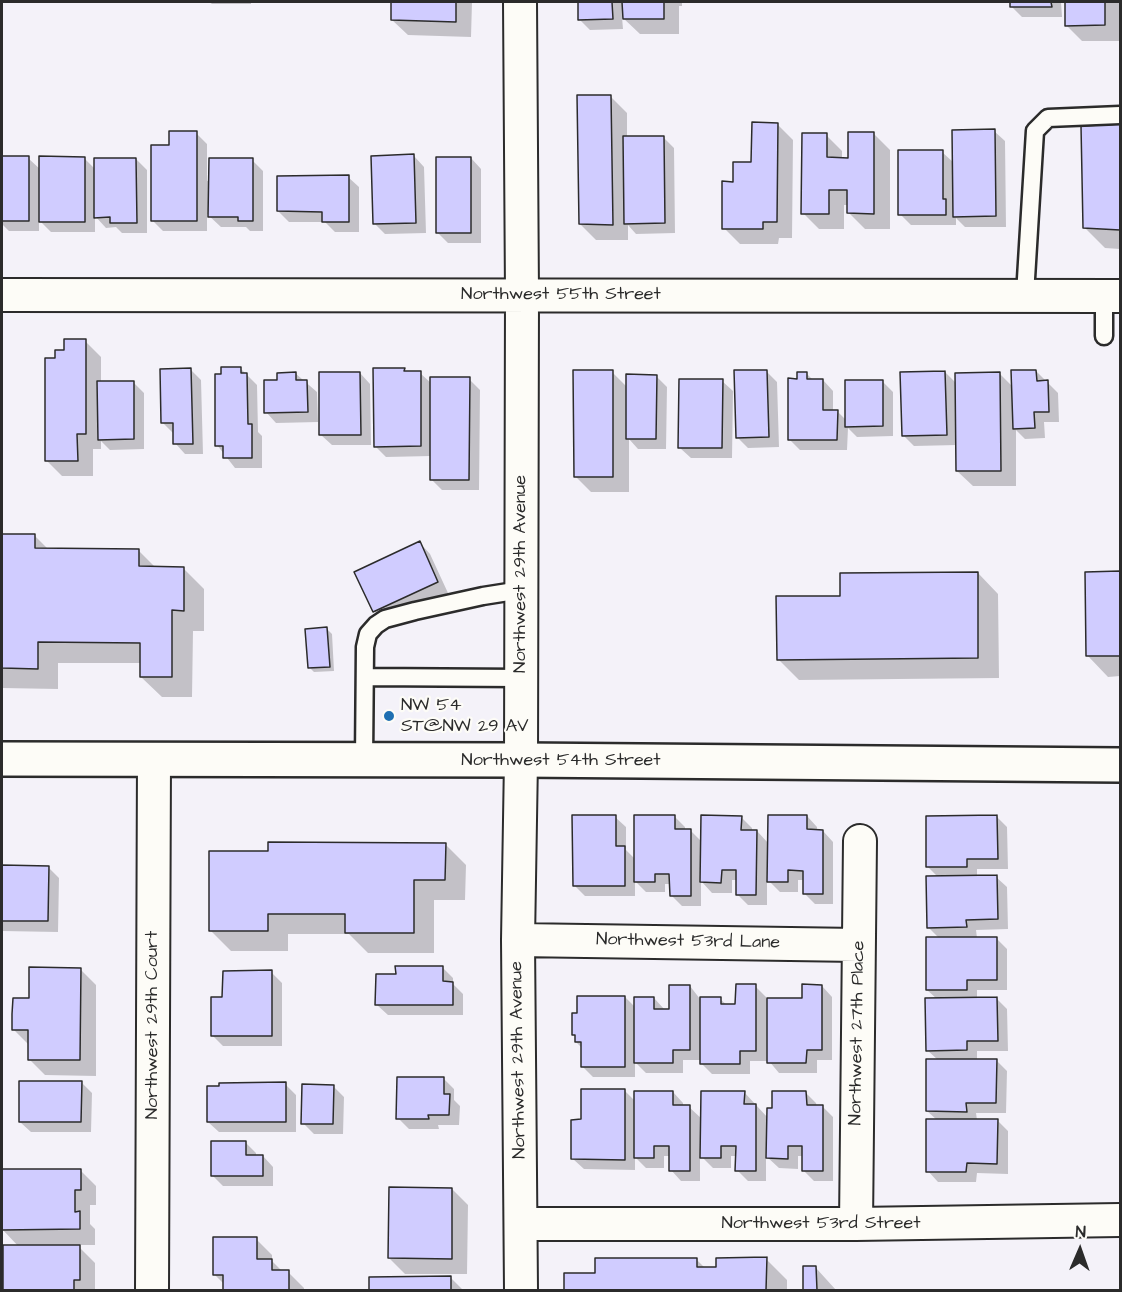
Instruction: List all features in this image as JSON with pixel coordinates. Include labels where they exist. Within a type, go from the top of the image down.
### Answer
[{"type":"main road","name":"Northwest 54th Street","points":[[2,759],[1120,765]]},
{"type":"street","name":"Northwest 29th Avenue","points":[[519,2],[522,295],[521,760],[518,940],[521,1290]]},
{"type":"street","name":"Northwest 55th Street","points":[[2,295],[1112,296]]},
{"type":"street","name":"Northwest 29th Court","points":[[152,1290],[154,759]]},
{"type":"street","name":"Northwest 27th Place","points":[[856,1224],[860,841]]},
{"type":"street","name":"Northwest 53rd Lane","points":[[518,940],[858,945]]},
{"type":"street","name":"Northwest 53rd Street","points":[[521,1224],[856,1224],[1120,1220]]},
{"type":"lane","points":[[1025,295],[1035,132],[1048,118],[1120,115]]},
{"type":"lane","points":[[1104,336],[1112,296]]},
{"type":"lane","points":[[364,760],[365,647],[368,634],[385,619],[477,597],[521,590]]},
{"type":"lane","points":[[365,677],[521,678]]},
{"type":"building","points":[[391,2],[456,2],[456,22],[391,20]]},
{"type":"building","points":[[578,2],[612,2],[613,19],[578,20]]},
{"type":"building","points":[[622,2],[664,2],[664,19],[623,19]]},
{"type":"building","points":[[1010,2],[1051,2],[1052,7],[1010,7]]},
{"type":"building","points":[[1065,2],[1105,2],[1105,25],[1065,26]]},
{"type":"building","points":[[577,95],[611,95],[613,225],[579,224]]},
{"type":"building","points":[[752,122],[778,123],[777,222],[763,222],[763,229],[722,229],[722,181],[733,182],[733,162],[751,162]]},
{"type":"building","points":[[1120,124],[1120,230],[1083,228],[1081,126]]},
{"type":"building","points":[[995,129],[996,216],[953,217],[952,130]]},
{"type":"building","points":[[169,131],[197,131],[197,221],[151,221],[151,145],[169,145]]},
{"type":"building","points":[[848,132],[874,132],[874,214],[847,213],[847,190],[829,190],[829,214],[801,214],[802,133],[827,133],[827,157],[848,158]]},
{"type":"building","points":[[623,136],[664,136],[665,223],[624,224]]},
{"type":"building","points":[[898,150],[943,150],[943,199],[946,199],[946,215],[898,215]]},
{"type":"building","points":[[414,154],[416,223],[373,224],[371,156]]},
{"type":"building","points":[[2,156],[29,156],[29,221],[2,221]]},
{"type":"building","points":[[39,156],[85,157],[85,222],[39,222]]},
{"type":"building","points":[[436,157],[471,157],[471,233],[436,233]]},
{"type":"building","points":[[94,158],[136,158],[137,223],[110,223],[110,217],[94,218]]},
{"type":"building","points":[[209,158],[253,158],[253,221],[238,221],[238,217],[208,217]]},
{"type":"building","points":[[349,175],[349,222],[322,222],[322,212],[277,211],[277,176]]},
{"type":"building","points":[[64,339],[86,339],[86,434],[77,434],[78,461],[45,461],[45,358],[55,358],[55,350],[64,350]]},
{"type":"building","points":[[221,367],[241,367],[241,373],[247,373],[248,424],[252,424],[252,458],[223,458],[223,446],[215,446],[215,374],[221,374]]},
{"type":"building","points":[[191,368],[193,444],[173,444],[173,423],[161,423],[160,369]]},
{"type":"building","points":[[373,368],[405,368],[404,371],[421,371],[421,446],[374,447]]},
{"type":"building","points":[[573,370],[613,370],[613,477],[574,477]]},
{"type":"building","points":[[734,370],[767,370],[769,437],[736,438]]},
{"type":"building","points":[[1011,370],[1036,370],[1037,381],[1048,380],[1049,412],[1034,412],[1035,428],[1013,429]]},
{"type":"building","points":[[945,371],[947,435],[902,436],[900,372]]},
{"type":"building","points":[[296,372],[296,380],[307,380],[308,412],[264,413],[264,380],[277,380],[277,373]]},
{"type":"building","points":[[319,372],[360,372],[361,435],[319,435]]},
{"type":"building","points":[[797,372],[807,372],[807,379],[823,379],[823,410],[838,410],[837,440],[788,440],[788,378],[797,379]]},
{"type":"building","points":[[1000,372],[1001,471],[956,471],[955,373]]},
{"type":"building","points":[[626,374],[657,375],[656,439],[626,439]]},
{"type":"building","points":[[430,377],[470,377],[469,480],[430,480]]},
{"type":"building","points":[[679,379],[723,379],[722,448],[678,448]]},
{"type":"building","points":[[845,380],[883,380],[883,426],[845,427]]},
{"type":"building","points":[[97,381],[134,381],[134,439],[98,440]]},
{"type":"building","points":[[2,534],[35,534],[35,548],[139,549],[139,566],[184,567],[184,611],[172,610],[172,677],[140,677],[140,643],[38,642],[38,669],[2,668]]},
{"type":"building","points":[[420,541],[438,582],[373,612],[354,572]]},
{"type":"building","points":[[1120,571],[1120,656],[1086,656],[1085,572]]},
{"type":"building","points":[[978,572],[978,658],[777,660],[776,596],[840,596],[840,573]]},
{"type":"building","points":[[327,627],[330,667],[308,668],[305,629]]},
{"type":"building","points":[[572,815],[616,815],[616,846],[625,846],[625,886],[573,886]]},
{"type":"building","points":[[634,815],[675,815],[675,829],[691,829],[691,896],[670,896],[669,874],[655,874],[655,882],[634,882]]},
{"type":"building","points":[[701,815],[742,816],[741,830],[757,830],[756,895],[736,895],[736,870],[722,870],[721,883],[700,882]]},
{"type":"building","points":[[768,815],[807,815],[807,829],[823,830],[823,894],[803,894],[803,871],[788,870],[788,882],[767,882]]},
{"type":"building","points":[[997,815],[998,859],[967,859],[967,867],[926,867],[926,816]]},
{"type":"building","points":[[268,842],[446,843],[445,880],[414,880],[414,933],[345,933],[345,914],[268,914],[268,931],[209,931],[209,851],[268,851]]},
{"type":"building","points":[[2,865],[49,866],[48,921],[2,921]]},
{"type":"building","points":[[997,875],[998,919],[966,920],[967,927],[927,928],[926,876]]},
{"type":"building","points":[[926,937],[997,937],[997,980],[967,980],[967,990],[926,990]]},
{"type":"building","points":[[395,966],[443,966],[443,981],[453,982],[453,1005],[375,1005],[376,974],[396,974]]},
{"type":"building","points":[[29,967],[81,968],[80,1060],[28,1060],[28,1030],[12,1030],[12,1014],[13,998],[29,998]]},
{"type":"building","points":[[272,970],[272,1036],[211,1036],[211,997],[222,997],[223,971]]},
{"type":"building","points":[[736,984],[756,984],[756,1051],[740,1051],[740,1064],[700,1064],[700,997],[721,997],[721,1004],[735,1004]]},
{"type":"building","points":[[802,984],[822,985],[822,1050],[807,1050],[806,1063],[767,1063],[767,998],[802,998]]},
{"type":"building","points":[[669,985],[690,985],[690,1050],[673,1050],[673,1063],[634,1063],[634,997],[654,997],[654,1009],[669,1009]]},
{"type":"building","points":[[577,996],[625,996],[625,1067],[581,1067],[581,1042],[575,1042],[575,1035],[572,1035],[572,1013],[577,1013]]},
{"type":"building","points":[[997,997],[998,1041],[967,1041],[967,1050],[926,1051],[925,998]]},
{"type":"building","points":[[926,1059],[997,1059],[996,1103],[966,1103],[967,1112],[926,1111]]},
{"type":"building","points":[[397,1077],[444,1077],[444,1094],[450,1094],[449,1115],[428,1115],[429,1119],[396,1119]]},
{"type":"building","points":[[19,1081],[82,1081],[81,1122],[19,1122]]},
{"type":"building","points":[[286,1082],[286,1122],[207,1122],[207,1086],[219,1086],[219,1083]]},
{"type":"building","points":[[302,1084],[334,1085],[333,1124],[301,1124]]},
{"type":"building","points":[[581,1089],[625,1089],[625,1160],[571,1159],[571,1120],[581,1119]]},
{"type":"building","points":[[634,1091],[673,1091],[673,1105],[690,1105],[690,1171],[669,1171],[669,1146],[654,1146],[654,1158],[634,1158]]},
{"type":"building","points":[[701,1091],[745,1091],[744,1104],[756,1104],[756,1171],[735,1171],[736,1146],[721,1146],[721,1158],[700,1158]]},
{"type":"building","points":[[772,1091],[806,1091],[807,1105],[823,1105],[823,1171],[802,1171],[802,1146],[788,1146],[788,1159],[766,1158],[767,1108],[772,1108]]},
{"type":"building","points":[[926,1119],[998,1119],[997,1164],[967,1163],[966,1172],[926,1172]]},
{"type":"building","points":[[211,1141],[246,1141],[246,1155],[263,1155],[263,1176],[211,1176]]},
{"type":"building","points":[[2,1169],[81,1169],[81,1190],[75,1190],[75,1212],[80,1211],[80,1229],[2,1230]]},
{"type":"building","points":[[389,1187],[452,1188],[452,1259],[388,1258]]},
{"type":"building","points":[[213,1237],[257,1237],[257,1259],[272,1259],[272,1270],[289,1270],[289,1290],[223,1290],[223,1275],[213,1275]]},
{"type":"building","points":[[3,1245],[80,1245],[80,1280],[74,1280],[74,1290],[3,1290]]},
{"type":"building","points":[[767,1257],[766,1290],[564,1290],[564,1273],[595,1273],[595,1258],[697,1258],[697,1267],[716,1267],[716,1258]]},
{"type":"building","points":[[803,1266],[816,1266],[817,1290],[803,1290]]},
{"type":"building","points":[[451,1276],[451,1290],[369,1290],[369,1277]]},
{"type":"place","name":"NW 54 ST@NW 29 AV","points":[[389,716]]}]
